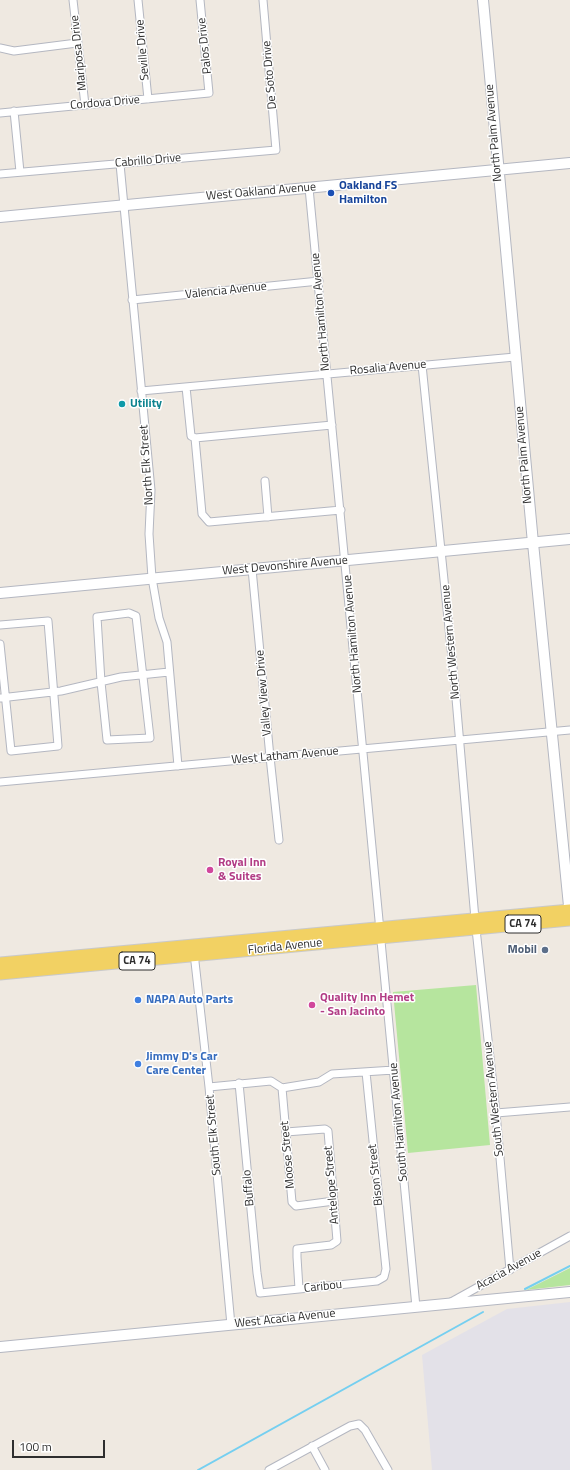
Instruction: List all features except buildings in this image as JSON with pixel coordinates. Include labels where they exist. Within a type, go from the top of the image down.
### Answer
[{"type":"main road","name":"Florida Avenue","points":[[0,974],[194,950],[475,924],[570,910]]},
{"type":"main road","name":"Florida Avenue","points":[[475,924],[570,920]]},
{"type":"main road","name":"Florida Avenue","points":[[0,963],[69,957],[194,950]]},
{"type":"main road","points":[[0,970],[62,963],[69,961],[69,957]]},
{"type":"street","name":"Mariposa Drive","points":[[74,0],[77,43],[85,105]]},
{"type":"street","name":"Seville Drive","points":[[138,0],[148,99]]},
{"type":"street","name":"Palos Drive","points":[[200,0],[209,93]]},
{"type":"street","name":"De Soto Drive","points":[[263,0],[276,150]]},
{"type":"street","name":"North Palm Avenue","points":[[483,0],[497,170],[570,916]]},
{"type":"street","points":[[0,48],[14,51],[77,43]]},
{"type":"street","name":"Cordova Drive","points":[[0,113],[209,93]]},
{"type":"street","points":[[14,111],[20,172]]},
{"type":"street","name":"Cabrillo Drive","points":[[0,174],[276,150]]},
{"type":"street","name":"West Oakland Avenue","points":[[0,217],[570,163]]},
{"type":"street","name":"North Elk Street","points":[[120,164],[151,490],[149,534],[152,578],[159,618],[167,642],[178,766]]},
{"type":"street","name":"North Hamilton Avenue","points":[[310,188],[327,374],[329,425],[341,510],[381,933]]},
{"type":"street","name":"Valencia Avenue","points":[[132,300],[318,281]]},
{"type":"street","name":"Rosalia Avenue","points":[[141,391],[515,357]]},
{"type":"street","name":"North Western Avenue","points":[[422,365],[460,739],[475,924]]},
{"type":"street","points":[[186,387],[191,436],[195,438],[202,514],[209,522],[341,510]]},
{"type":"street","points":[[195,438],[329,425]]},
{"type":"street","points":[[265,481],[268,517]]},
{"type":"street","name":"West Devonshire Avenue","points":[[0,593],[570,539]]},
{"type":"street","name":"Valley View Drive","points":[[252,569],[279,840]]},
{"type":"street","points":[[129,613],[136,616],[144,674],[150,738],[107,740],[101,682],[97,617],[129,613]]},
{"type":"street","points":[[0,625],[48,621],[58,746],[11,751],[2,698],[0,644]]},
{"type":"street","points":[[2,698],[53,692],[121,677],[169,672]]},
{"type":"street","name":"West Latham Avenue","points":[[0,782],[570,730]]},
{"type":"street","name":"South Western Avenue","points":[[475,924],[496,1113],[510,1270]]},
{"type":"street","name":"South Hamilton Avenue","points":[[381,933],[390,1070],[416,1307]]},
{"type":"street","name":"South Elk Street","points":[[194,950],[209,1087],[231,1325]]},
{"type":"street","points":[[209,1087],[271,1080],[282,1088],[319,1082],[332,1074],[390,1070]]},
{"type":"street","name":"Bison Street","points":[[366,1072],[386,1269],[384,1277]]},
{"type":"street","name":"Buffalo","points":[[239,1083],[260,1292]]},
{"type":"street","name":"Moose Street","points":[[282,1088],[292,1202],[296,1206],[334,1201]]},
{"type":"street","points":[[496,1113],[570,1107]]},
{"type":"street","name":"Antelope Street","points":[[286,1132],[326,1129],[328,1131],[334,1201],[337,1241],[331,1245],[297,1248],[299,1289]]},
{"type":"street","name":"Acacia Avenue","points":[[448,1304],[570,1236]]},
{"type":"street","name":"Caribou","points":[[260,1292],[377,1281],[384,1277]]},
{"type":"street","name":"West Acacia Avenue","points":[[0,1347],[570,1292]]},
{"type":"street","points":[[269,1470],[350,1426],[359,1424],[365,1430],[388,1470]]},
{"type":"street","points":[[312,1446],[325,1470]]},
{"type":"shaded area","points":[[570,1302],[570,1470],[432,1470],[422,1355],[507,1309]]},
{"type":"green space","points":[[476,985],[490,1145],[408,1153],[393,992]]},
{"type":"green space","points":[[570,1268],[570,1285],[526,1290]]},
{"type":"waterway","points":[[525,1289],[570,1266]]},
{"type":"waterway","points":[[198,1470],[483,1312]]},
{"type":"place","name":"Oakland FS Hamilton","points":[[331,193]]},
{"type":"place","name":"Utility","points":[[122,404]]},
{"type":"place","name":"Royal Inn & Suites","points":[[210,870]]},
{"type":"place","name":"Mobil","points":[[545,950]]},
{"type":"place","name":"NAPA Auto Parts","points":[[138,1000]]},
{"type":"place","name":"Quality Inn Hemet - San Jacinto","points":[[312,1005]]},
{"type":"place","name":"Jimmy D's Car Care Center","points":[[138,1064]]}]
